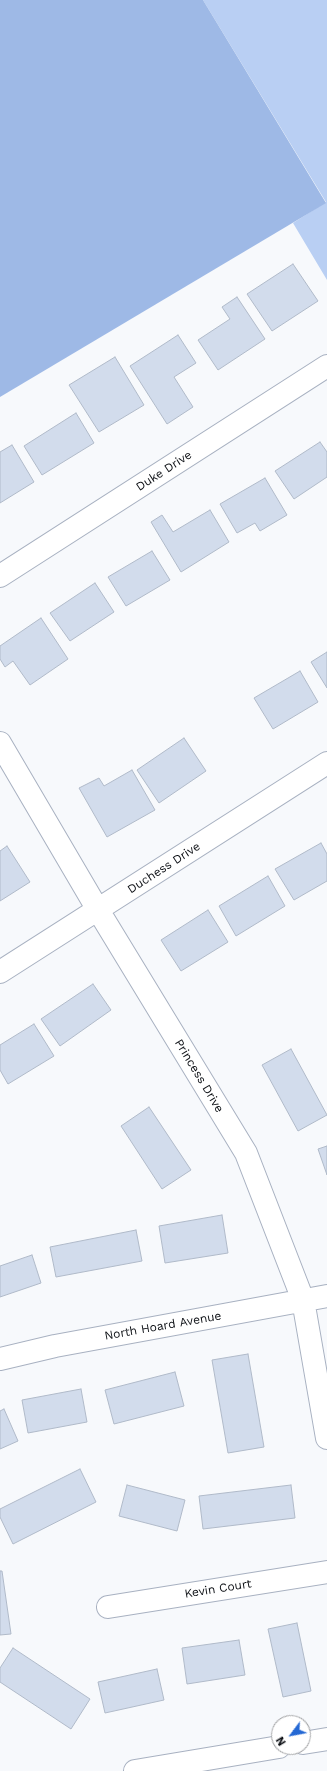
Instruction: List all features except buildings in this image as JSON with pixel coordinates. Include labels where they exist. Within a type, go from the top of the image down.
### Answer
[{"type":"street","name":"Duke Drive","points":[[0,576],[327,366]]},
{"type":"street","name":"Princess Drive","points":[[0,743],[98,910],[246,1153],[303,1300],[327,1438]]},
{"type":"street","name":"Duchess Drive","points":[[0,972],[327,763]]},
{"type":"street","name":"North Hoard Avenue","points":[[0,1359],[55,1346],[327,1296]]},
{"type":"street","name":"Kevin Court","points":[[108,1607],[327,1572]]},
{"type":"street","points":[[311,1742],[327,1739]]},
{"type":"street","points":[[135,1771],[271,1748]]},
{"type":"shaded area","points":[[0,0],[203,0],[326,203],[0,397]]},
{"type":"shaded area","points":[[203,0],[327,0],[327,280],[293,223],[326,202]]}]
